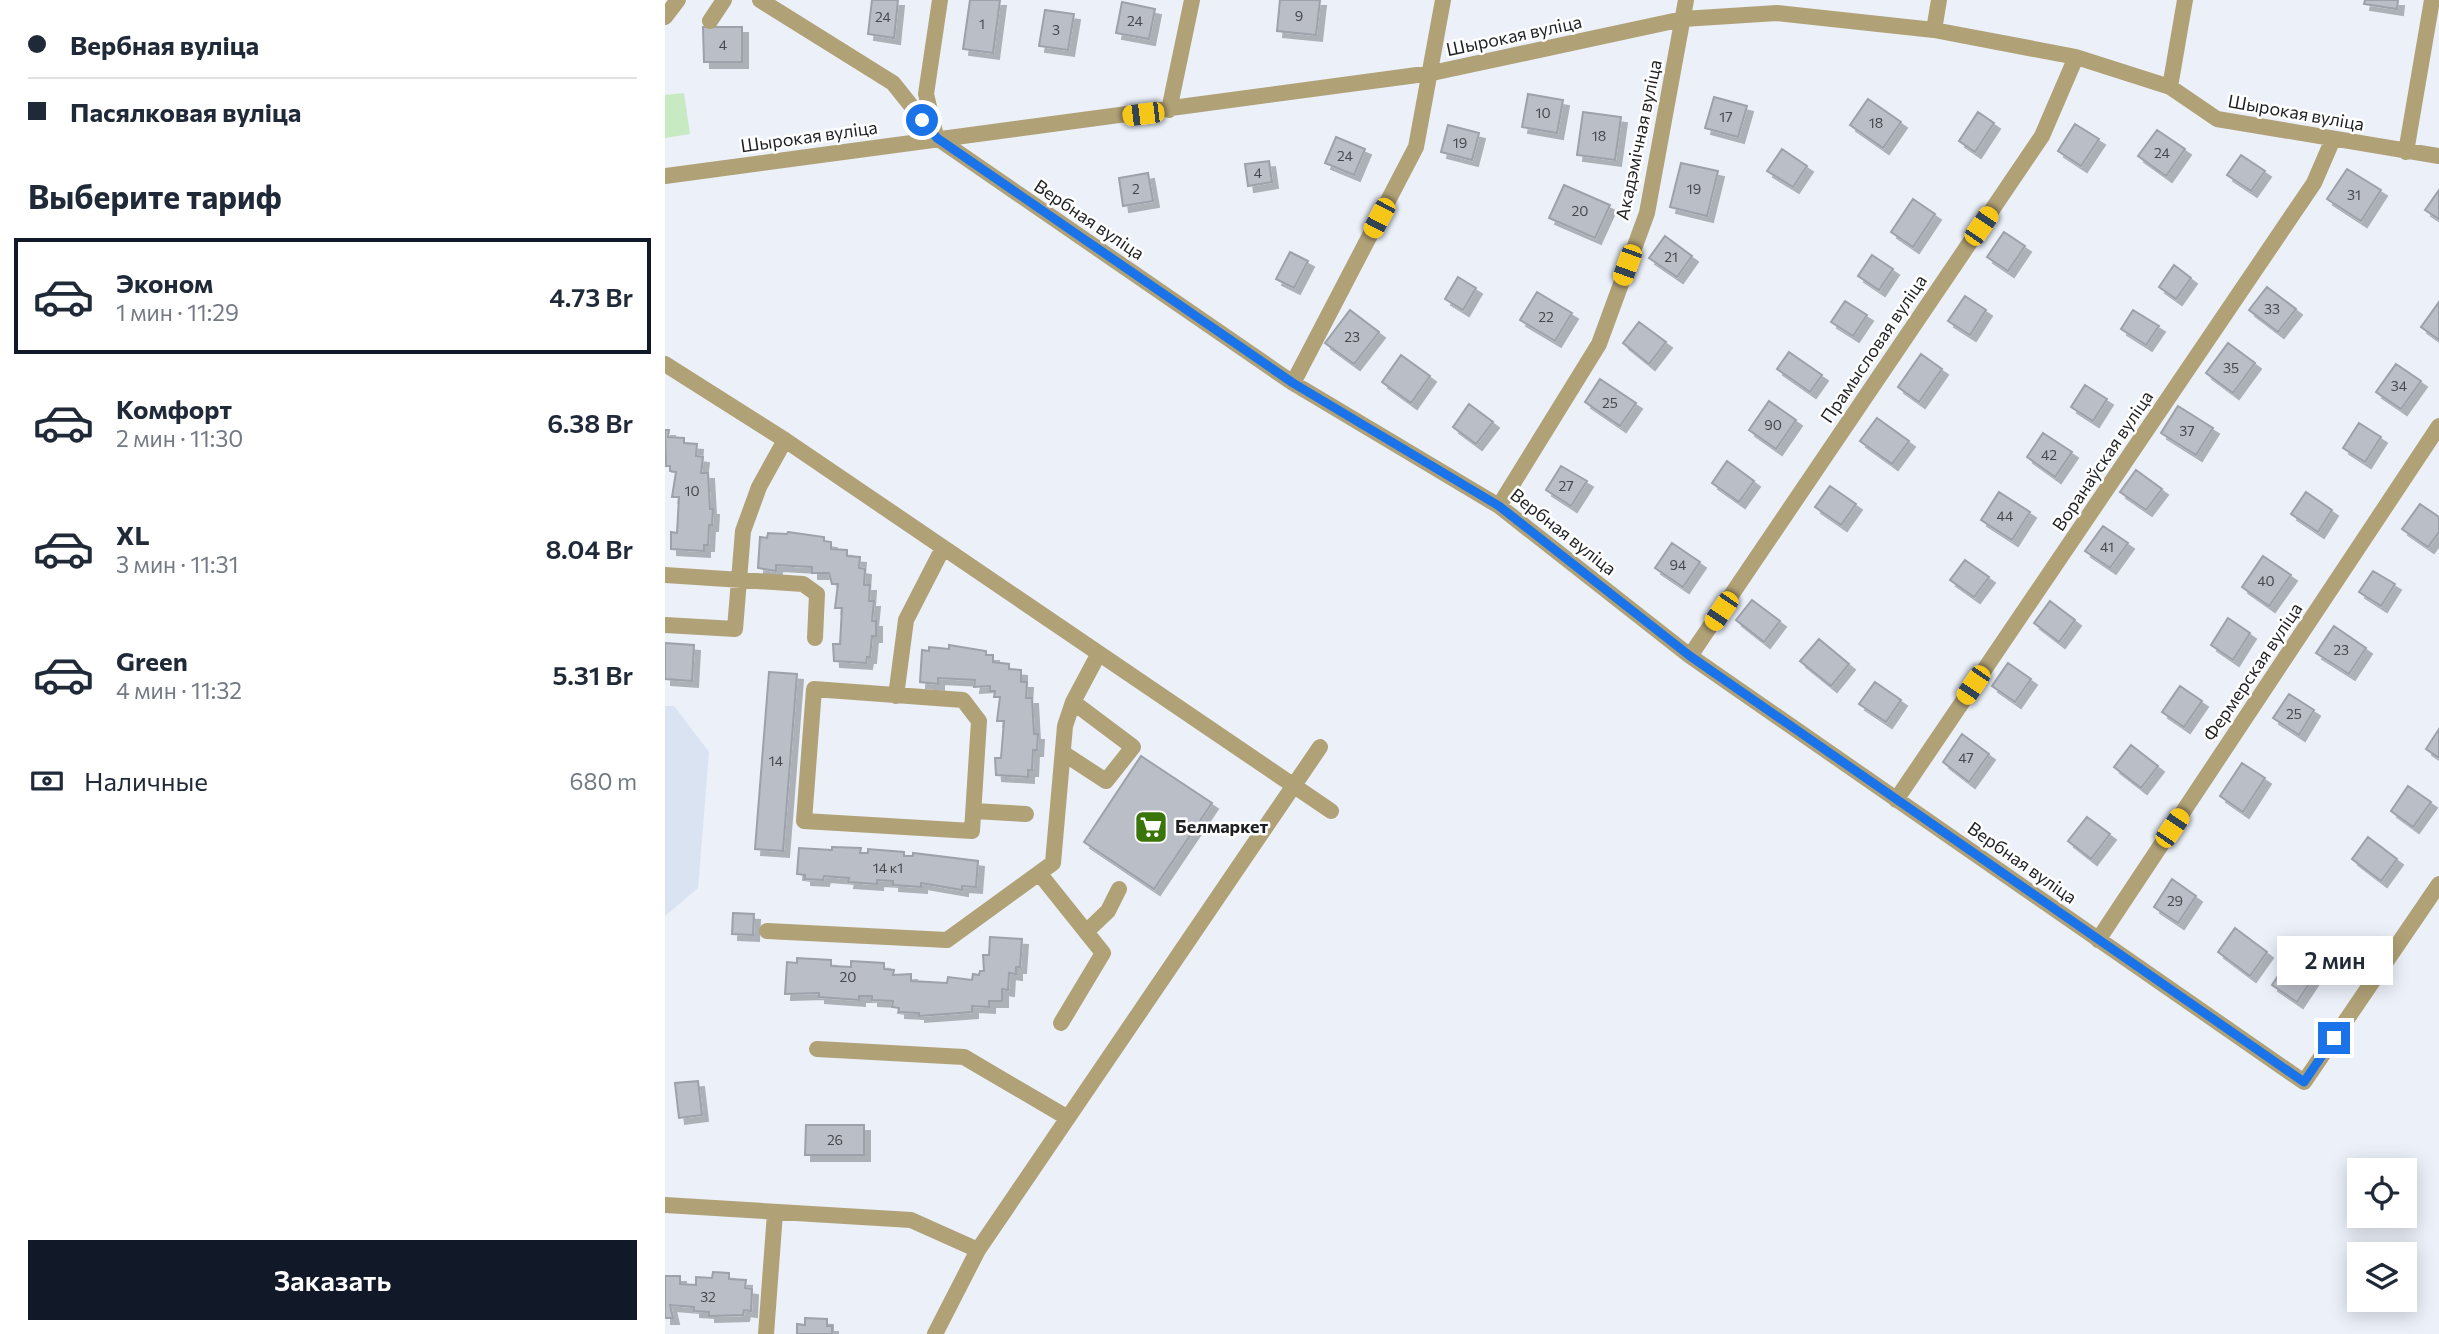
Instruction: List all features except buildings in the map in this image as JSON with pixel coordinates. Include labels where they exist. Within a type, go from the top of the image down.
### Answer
[{"type":"street","points":[[665,17],[678,0]]},
{"type":"street","points":[[710,21],[724,0]]},
{"type":"street","name":"Вербная вуліца","points":[[760,0],[893,83],[937,138],[1293,383],[1499,506],[1690,656],[2304,1082],[2439,884]]},
{"type":"street","points":[[937,138],[926,94],[940,0]]},
{"type":"street","points":[[1169,110],[1192,0]]},
{"type":"street","points":[[1293,383],[1416,147],[1432,74],[1443,0]]},
{"type":"street","name":"Акадэмічная вуліца","points":[[1499,506],[1599,344],[1647,213],[1686,0]]},
{"type":"street","points":[[1934,30],[1938,0]]},
{"type":"street","points":[[2170,88],[2185,0]]},
{"type":"street","points":[[2406,152],[2432,0]]},
{"type":"street","name":"Шырокая вуліца","points":[[665,176],[1432,74],[1683,19],[1777,13],[1934,30],[2076,57],[2170,88],[2217,119],[2439,156]]},
{"type":"street","name":"Прамысловая вуліца","points":[[1690,656],[2042,136],[2076,57]]},
{"type":"street","name":"Воранаўская вуліца","points":[[1896,800],[2314,183],[2333,139]]},
{"type":"street","points":[[665,364],[785,440],[1331,811]]},
{"type":"street","name":"Фермерская вуліца","points":[[2098,940],[2439,426]]},
{"type":"street","points":[[665,625],[736,629],[743,531],[759,486],[785,440]]},
{"type":"street","points":[[896,695],[906,620],[943,548]]},
{"type":"street","points":[[665,575],[803,584],[817,594],[815,638]]},
{"type":"street","points":[[767,931],[947,940],[1053,863],[1065,726],[1073,702],[1098,655]]},
{"type":"street","points":[[814,689],[963,701],[979,721],[974,811],[972,831],[804,821],[814,689]]},
{"type":"street","points":[[1063,753],[1106,781],[1133,747],[1073,702]]},
{"type":"street","points":[[935,1334],[978,1250],[1319,747]]},
{"type":"street","points":[[974,811],[1026,814]]},
{"type":"street","points":[[1039,873],[1103,953],[1061,1023]]},
{"type":"street","points":[[1086,932],[1108,911],[1119,889]]},
{"type":"street","points":[[817,1049],[964,1057],[1068,1118]]},
{"type":"street","points":[[665,1205],[911,1220],[978,1250]]},
{"type":"street","points":[[766,1334],[775,1213]]},
{"type":"shaded area","points":[[665,706],[674,706],[709,752],[698,888],[665,916]]},
{"type":"green space","points":[[684,93],[690,134],[665,138],[665,95]]},
{"type":"place","name":"Белмаркет","points":[[1151,827]]},
{"type":"route","points":[[922,120],[937,138],[1293,383],[1499,506],[1690,656],[2304,1082],[2334,1038]]}]
